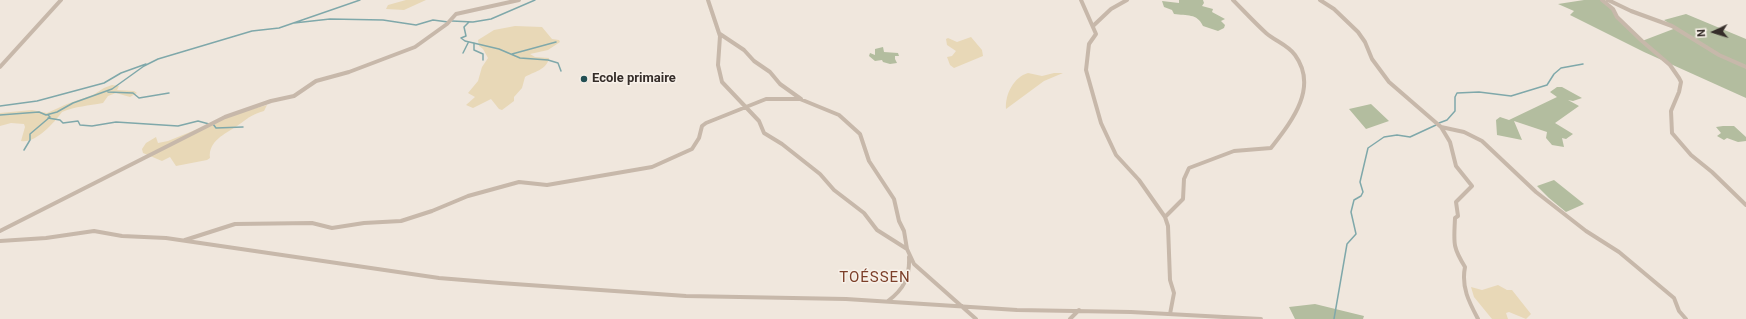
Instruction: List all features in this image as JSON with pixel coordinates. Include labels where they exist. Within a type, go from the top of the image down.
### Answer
[{"type":"street","points":[[0,67],[60,0]]},
{"type":"street","points":[[0,231],[225,117],[271,101],[294,96],[316,81],[349,72],[406,52],[446,24],[456,14],[519,0]]},
{"type":"street","points":[[708,0],[720,34],[717,61],[718,75],[722,82],[758,121],[764,133],[782,144],[804,163],[820,174],[834,190],[864,213],[877,230],[908,250],[914,264],[976,319]]},
{"type":"street","points":[[1081,0],[1096,34],[1089,44],[1086,70],[1101,123],[1116,155],[1139,180],[1165,217],[1170,234],[1170,280],[1174,293],[1170,314]]},
{"type":"street","points":[[1093,26],[1111,9],[1123,4],[1127,0]]},
{"type":"street","points":[[1165,217],[1182,200],[1184,196],[1183,181],[1189,168],[1234,151],[1271,148],[1288,127],[1304,97],[1306,84],[1304,70],[1296,56],[1267,34],[1233,0]]},
{"type":"street","points":[[1320,0],[1334,9],[1358,32],[1365,42],[1372,58],[1389,82],[1441,127],[1450,142],[1456,166],[1472,186],[1456,202],[1458,216],[1455,218],[1453,228],[1455,251],[1465,267],[1463,276],[1468,302],[1478,319]]},
{"type":"street","points":[[1602,0],[1613,9],[1617,17],[1676,72],[1681,82],[1676,104],[1672,111],[1672,133],[1691,155],[1746,205]]},
{"type":"street","points":[[1608,0],[1631,11],[1672,26],[1719,55],[1746,67]]},
{"type":"street","points":[[720,34],[744,50],[754,61],[770,72],[780,84],[801,99],[834,111],[860,134],[869,161],[894,199],[898,221],[906,240],[908,250],[910,275],[907,284],[888,302]]},
{"type":"street","points":[[183,241],[235,224],[312,223],[332,228],[364,222],[401,221],[432,211],[468,196],[519,182],[547,185],[652,167],[692,149],[699,138],[702,126],[706,123],[744,106],[766,99],[801,99]]},
{"type":"street","points":[[1441,127],[1464,132],[1482,141],[1503,159],[1536,192],[1586,231],[1619,252],[1674,298],[1679,311],[1686,319]]},
{"type":"street","points":[[1738,197],[1746,201]]},
{"type":"street","points":[[0,240],[46,238],[94,231],[122,236],[183,241],[439,278],[686,296],[888,302],[962,307],[1079,310],[1261,319]]},
{"type":"street","points":[[1070,319],[1079,310]]},
{"type":"green space","points":[[1179,0],[1203,0],[1204,3],[1202,6],[1213,9],[1212,12],[1225,19],[1221,21],[1225,25],[1224,28],[1218,31],[1203,26],[1195,17],[1174,14],[1172,10],[1164,7],[1162,1],[1179,3]]},
{"type":"green space","points":[[1584,0],[1602,0],[1642,41],[1676,28],[1664,20],[1686,14],[1746,39],[1746,98],[1644,52],[1570,15],[1574,11],[1558,4]]},
{"type":"green space","points":[[883,47],[884,52],[898,53],[899,56],[895,56],[897,63],[890,64],[883,62],[882,60],[875,61],[869,56],[870,53],[875,55],[875,49]]},
{"type":"green space","points":[[1557,87],[1562,87],[1582,98],[1573,101],[1568,100],[1579,106],[1555,123],[1573,134],[1566,139],[1562,138],[1564,147],[1552,145],[1546,138],[1547,132],[1514,121],[1522,140],[1497,135],[1496,120],[1500,117],[1509,120],[1557,97],[1550,92]]},
{"type":"green space","points":[[1371,104],[1389,121],[1366,129],[1349,109]]},
{"type":"green space","points":[[1734,126],[1746,137],[1746,141],[1738,142],[1727,138],[1724,140],[1717,136],[1721,133],[1716,127]]},
{"type":"green space","points":[[1554,180],[1584,204],[1566,212],[1537,186]]},
{"type":"green space","points":[[1315,304],[1364,316],[1363,319],[1295,319],[1289,307]]},
{"type":"sand","points":[[406,0],[426,0],[404,10],[386,9],[388,5]]},
{"type":"sand","points":[[515,26],[542,27],[552,39],[559,40],[560,42],[548,50],[530,54],[535,57],[549,58],[548,62],[543,68],[525,77],[522,88],[514,97],[514,101],[502,110],[499,109],[491,99],[473,108],[466,105],[475,97],[468,93],[478,81],[482,67],[488,58],[483,49],[479,46],[478,40],[494,30]]},
{"type":"sand","points":[[971,37],[982,50],[983,56],[954,68],[950,65],[947,57],[952,56],[956,51],[947,45],[946,39],[948,38],[957,42]]},
{"type":"sand","points":[[1028,73],[1042,76],[1054,73],[1063,73],[1044,81],[1006,109],[1007,98],[1011,87],[1019,78]]},
{"type":"sand","points":[[112,85],[119,86],[117,90],[134,91],[137,93],[130,97],[116,93],[108,96],[103,103],[77,107],[62,112],[44,132],[26,141],[21,141],[25,127],[24,124],[11,123],[0,126],[0,113],[32,110],[47,113],[93,95]]},
{"type":"sand","points":[[267,105],[264,111],[250,117],[218,139],[212,147],[210,158],[207,160],[176,166],[170,157],[162,161],[143,153],[142,149],[146,143],[156,137],[158,143],[168,141],[235,114]]},
{"type":"sand","points":[[1498,285],[1507,290],[1512,290],[1531,314],[1526,319],[1509,312],[1506,313],[1508,319],[1492,319],[1474,297],[1471,287],[1482,290]]},
{"type":"waterway","points":[[0,115],[39,112],[46,115],[57,112],[73,103],[112,89],[144,66],[158,59],[252,31],[279,28],[360,0]]},
{"type":"waterway","points":[[452,21],[473,22],[491,19],[535,0]]},
{"type":"waterway","points":[[294,23],[330,19],[383,20],[416,25],[433,20],[448,22]]},
{"type":"waterway","points":[[469,22],[464,27],[466,36],[461,38],[465,41],[474,43]]},
{"type":"waterway","points":[[512,54],[556,42]]},
{"type":"waterway","points":[[463,53],[468,43]]},
{"type":"waterway","points":[[474,43],[499,49],[520,58],[548,60],[558,63],[561,71]]},
{"type":"waterway","points":[[474,43],[474,50],[483,54],[483,60]]},
{"type":"waterway","points":[[0,106],[37,101],[104,83],[121,73],[146,64]]},
{"type":"waterway","points":[[1439,123],[1447,120],[1455,111],[1455,97],[1457,93],[1479,92],[1511,96],[1547,85],[1554,74],[1561,68],[1583,64]]},
{"type":"waterway","points":[[108,92],[133,93],[139,98],[169,93]]},
{"type":"waterway","points":[[48,115],[50,117],[49,118]]},
{"type":"waterway","points":[[24,150],[30,140],[30,134],[49,118]]},
{"type":"waterway","points":[[49,118],[60,120],[63,123],[78,121],[80,125],[92,126],[116,122],[178,126],[198,121],[209,124]]},
{"type":"waterway","points":[[213,124],[216,128],[243,127]]},
{"type":"waterway","points":[[1334,319],[1347,244],[1356,234],[1351,212],[1354,200],[1361,196],[1363,192],[1360,182],[1368,148],[1384,137],[1397,135],[1410,137],[1436,125]]},
{"type":"place","name":"Ecole primaire","points":[[584,79]]},
{"type":"district","name":"TOÉSSEN","points":[[875,278]]}]
